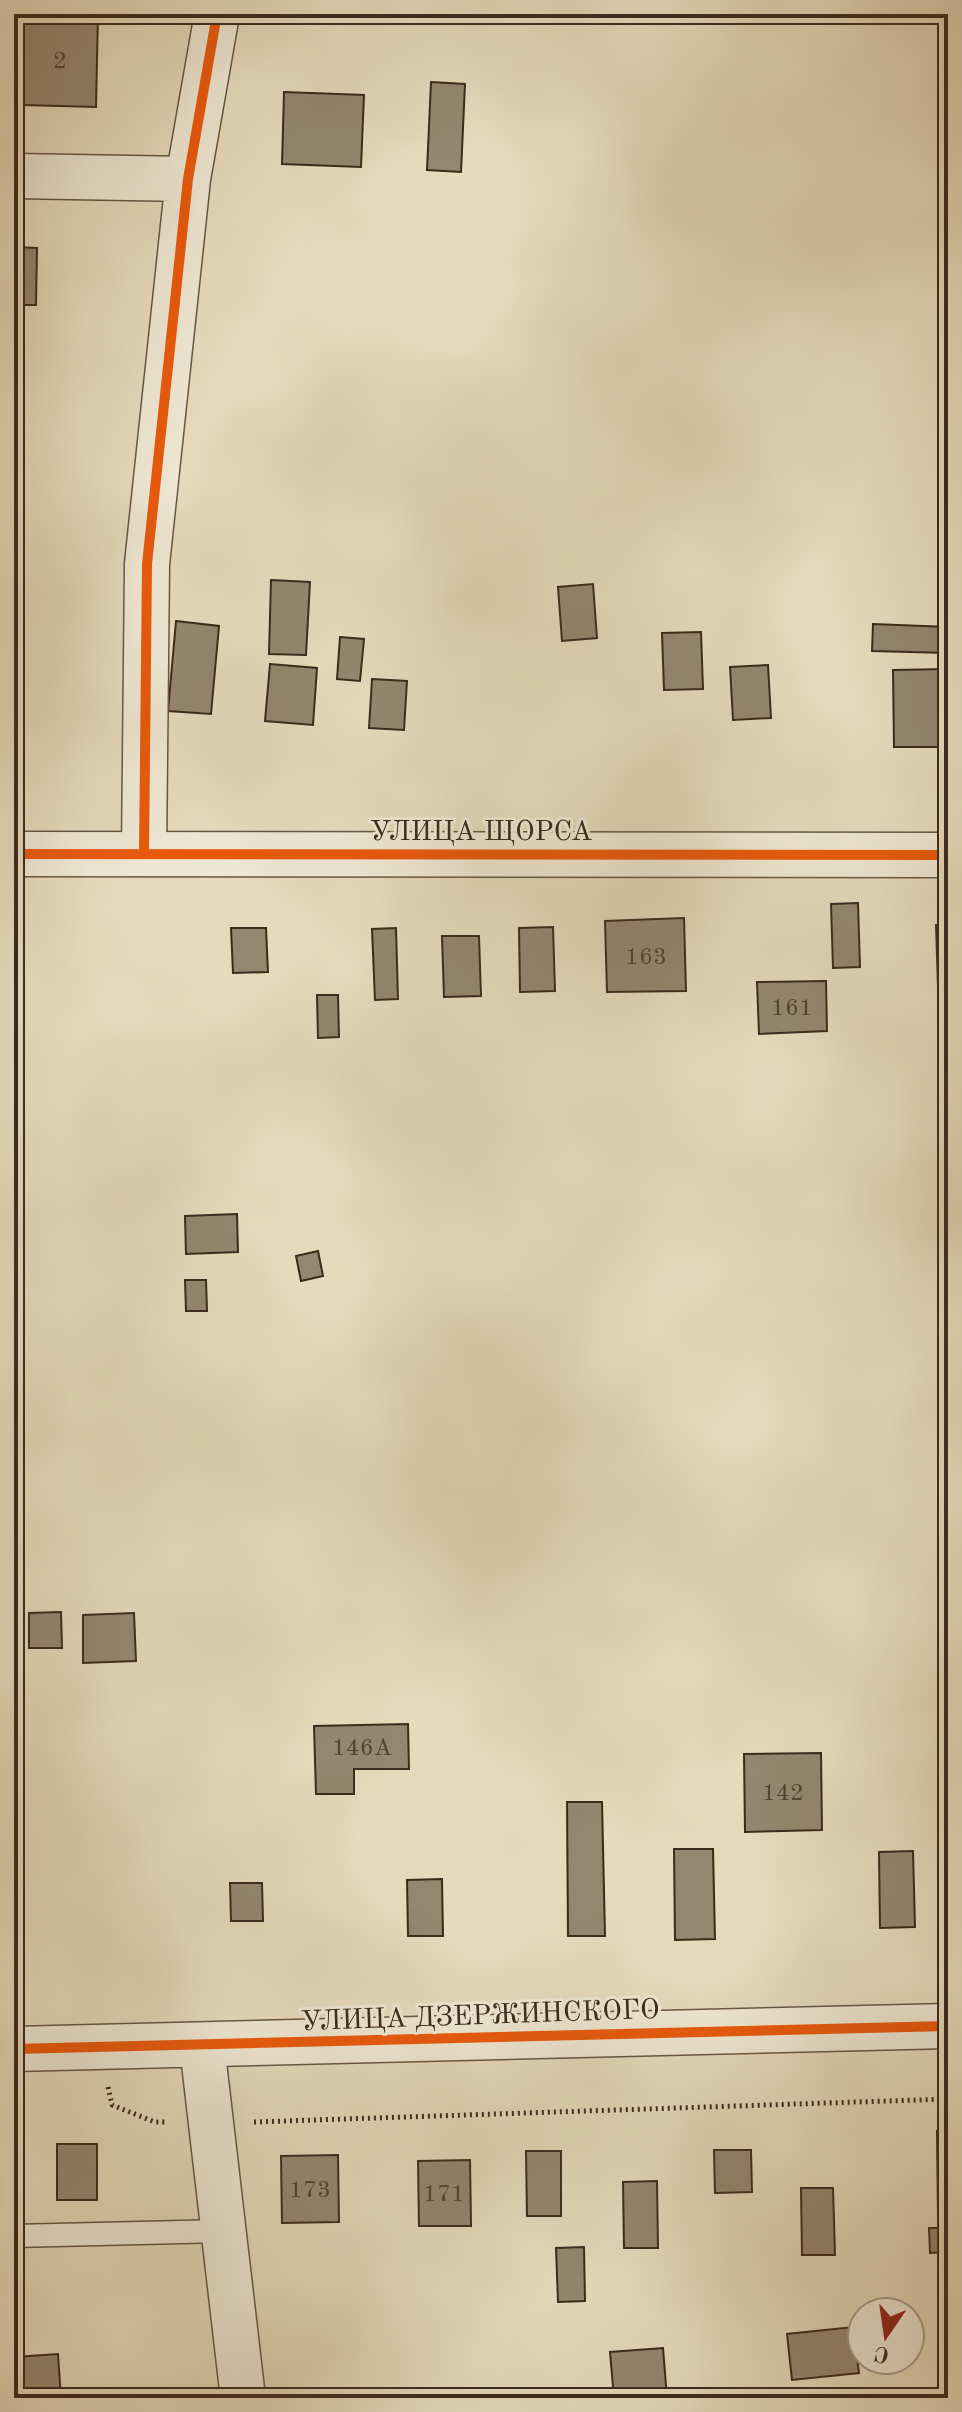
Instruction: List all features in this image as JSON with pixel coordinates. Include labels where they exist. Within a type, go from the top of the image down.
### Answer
[{"type":"street","points":[[144,853],[147,564],[188,179],[217,14]]},
{"type":"street","points":[[14,176],[188,179]]},
{"type":"street","name":"УЛИЦА ЩОРСА","points":[[14,854],[948,855]]},
{"type":"street","name":"УЛИЦА ДЗЕРЖИНСКОГО","points":[[14,2049],[948,2026]]},
{"type":"street","points":[[202,2046],[243,2398]]},
{"type":"lane","points":[[14,2236],[224,2231]]},
{"type":"path","points":[[100,2048],[112,2105],[155,2122],[211,2123],[948,2099]]},
{"type":"building","points":[[24,14],[98,14],[96,107],[22,105]]},
{"type":"building","points":[[431,82],[465,84],[461,172],[427,170]]},
{"type":"building","points":[[284,92],[364,95],[361,167],[282,164]]},
{"type":"building","points":[[14,247],[37,248],[36,305],[14,305]]},
{"type":"building","points":[[271,580],[310,582],[306,655],[269,654]]},
{"type":"building","points":[[593,584],[597,638],[562,641],[558,587]]},
{"type":"building","points":[[176,621],[219,626],[211,714],[168,711]]},
{"type":"building","points":[[873,624],[948,627],[948,653],[872,651]]},
{"type":"building","points":[[701,632],[703,689],[664,690],[662,633]]},
{"type":"building","points":[[340,637],[364,639],[360,681],[337,679]]},
{"type":"building","points":[[14,660],[23,661],[22,719],[14,719]]},
{"type":"building","points":[[270,664],[317,668],[313,725],[265,721]]},
{"type":"building","points":[[768,665],[771,718],[733,720],[730,667]]},
{"type":"building","points":[[948,669],[948,747],[894,747],[893,670]]},
{"type":"building","points":[[372,679],[407,681],[404,730],[369,728]]},
{"type":"building","points":[[858,903],[860,967],[833,968],[831,904]]},
{"type":"building","points":[[684,918],[686,991],[607,992],[605,921]]},
{"type":"building","points":[[948,924],[948,1017],[939,1018],[936,925]]},
{"type":"building","points":[[553,927],[555,991],[520,992],[519,928]]},
{"type":"building","points":[[231,928],[266,928],[268,972],[233,973]]},
{"type":"building","points":[[396,928],[398,999],[375,1000],[372,929]]},
{"type":"building","points":[[442,936],[479,936],[481,996],[444,997]]},
{"type":"building","points":[[826,981],[827,1031],[759,1034],[757,982]]},
{"type":"building","points":[[317,995],[338,995],[339,1037],[318,1038]]},
{"type":"building","points":[[237,1214],[238,1252],[186,1254],[185,1216]]},
{"type":"building","points":[[318,1251],[323,1276],[301,1281],[296,1256]]},
{"type":"building","points":[[185,1280],[206,1280],[207,1311],[186,1311]]},
{"type":"building","points":[[61,1612],[62,1648],[29,1648],[29,1613]]},
{"type":"building","points":[[134,1613],[136,1661],[83,1663],[83,1615]]},
{"type":"building","points":[[408,1724],[409,1769],[354,1769],[354,1794],[316,1794],[314,1726]]},
{"type":"building","points":[[821,1753],[822,1830],[745,1832],[744,1754]]},
{"type":"building","points":[[567,1802],[602,1802],[605,1936],[568,1936]]},
{"type":"building","points":[[674,1849],[713,1849],[715,1939],[675,1940]]},
{"type":"building","points":[[913,1851],[915,1927],[880,1928],[879,1852]]},
{"type":"building","points":[[442,1879],[443,1936],[408,1936],[407,1880]]},
{"type":"building","points":[[230,1883],[262,1883],[263,1921],[231,1921]]},
{"type":"building","points":[[937,2131],[948,2131],[948,2215],[938,2215]]},
{"type":"building","points":[[57,2144],[97,2144],[97,2200],[57,2200]]},
{"type":"building","points":[[714,2150],[751,2150],[752,2192],[715,2193]]},
{"type":"building","points":[[526,2151],[561,2151],[561,2216],[527,2216]]},
{"type":"building","points":[[338,2155],[339,2222],[282,2223],[281,2156]]},
{"type":"building","points":[[470,2160],[471,2226],[419,2226],[418,2161]]},
{"type":"building","points":[[657,2181],[658,2248],[624,2248],[623,2182]]},
{"type":"building","points":[[801,2188],[833,2188],[835,2255],[802,2255]]},
{"type":"building","points":[[929,2228],[948,2228],[948,2252],[930,2253]]},
{"type":"building","points":[[584,2247],[585,2301],[558,2302],[556,2248]]},
{"type":"building","points":[[846,2328],[846,2374],[792,2380],[787,2334]]},
{"type":"building","points":[[663,2348],[667,2398],[614,2398],[610,2352]]},
{"type":"building","points":[[58,2354],[61,2398],[17,2398],[15,2357]]},
{"type":"cycle path","points":[[144,853],[147,564],[188,179],[217,14]]},
{"type":"cycle path","points":[[14,854],[948,855]]},
{"type":"cycle path","points":[[14,2049],[948,2026]]}]
